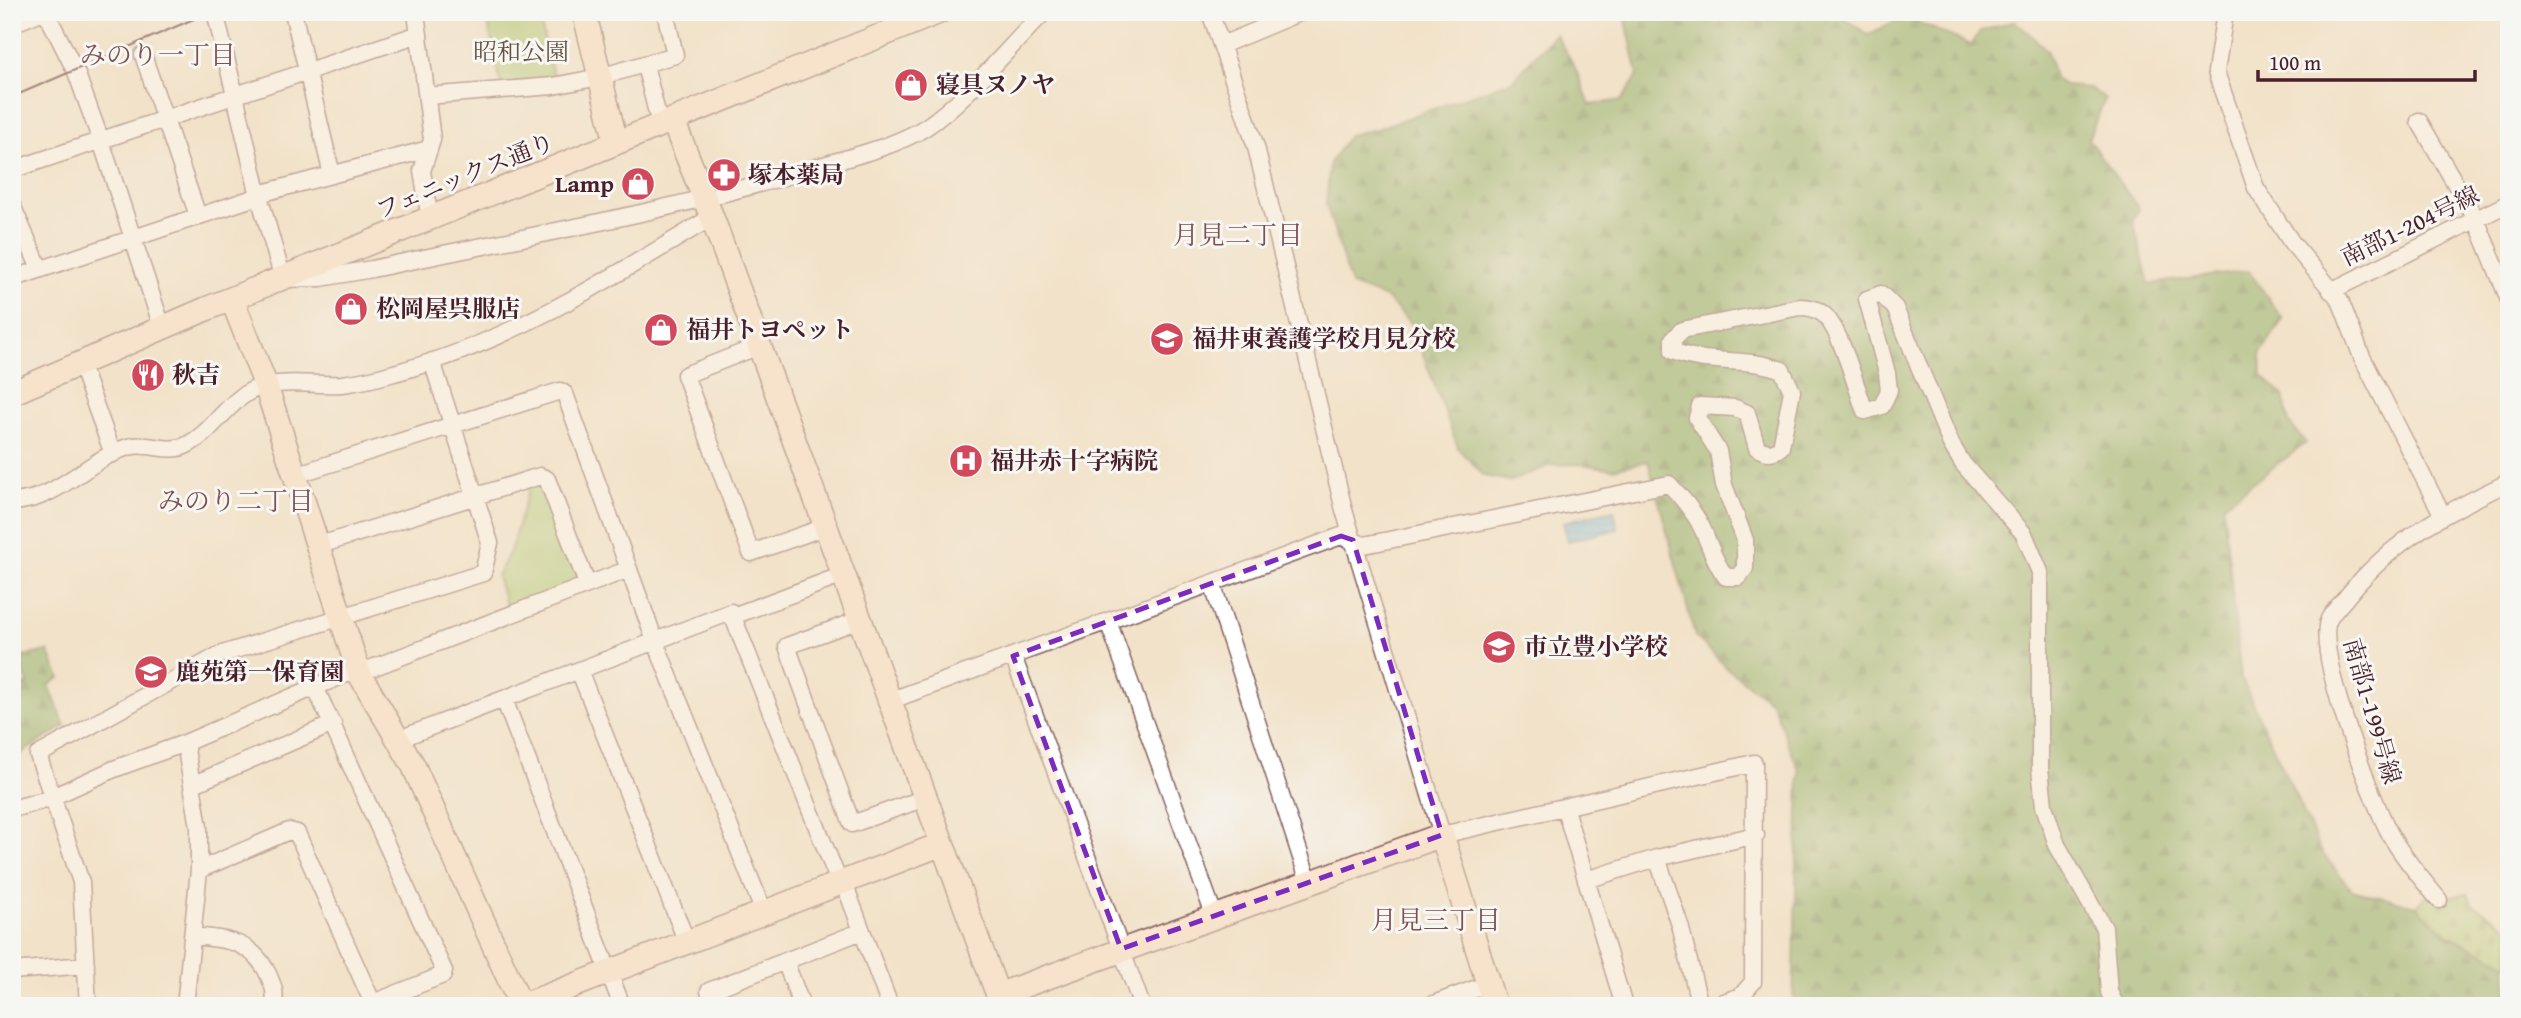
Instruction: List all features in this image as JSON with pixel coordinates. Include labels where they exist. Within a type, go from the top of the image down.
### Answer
[{"type":"street","points":[[12,24],[44,12],[76,72],[162,327]]},
{"type":"street","points":[[293,12],[332,175]]},
{"type":"street","points":[[415,12],[432,140],[422,171],[430,219]]},
{"type":"street","points":[[584,12],[616,142]]},
{"type":"street","points":[[427,96],[553,86],[645,65],[675,55],[665,12]]},
{"type":"street","name":"フェニックス通り","points":[[12,393],[162,327],[939,12]]},
{"type":"street","points":[[217,20],[259,195],[283,279],[321,278],[708,207],[867,152],[924,128],[946,111],[1044,12]]},
{"type":"street","points":[[1210,12],[1256,147],[1353,540],[1492,995],[1428,1006]]},
{"type":"street","points":[[1222,45],[1301,12]]},
{"type":"street","points":[[2225,12],[2216,72],[2256,188],[2292,243],[2340,300],[2362,357],[2442,514]]},
{"type":"street","points":[[12,170],[419,34]]},
{"type":"street","points":[[143,55],[198,216]]},
{"type":"street","points":[[645,65],[666,123],[708,207],[1000,1000],[1121,948],[1442,835],[1565,809],[1754,763],[1756,835],[1752,879],[1753,982],[1741,996],[1712,1006]]},
{"type":"street","points":[[2419,121],[2476,219],[2509,300]]},
{"type":"street","points":[[12,279],[259,195],[429,149]]},
{"type":"street","name":"南部1-204号線","points":[[2331,291],[2509,203]]},
{"type":"street","points":[[12,205],[40,270]]},
{"type":"street","points":[[12,502],[28,501],[72,481],[95,462],[136,445],[177,449],[184,446],[247,393],[265,386],[344,383],[393,373],[432,361],[551,311],[708,207]]},
{"type":"street","points":[[889,701],[1341,536],[1364,545],[1668,484],[1684,500],[1701,526],[1716,564],[1726,577],[1738,577],[1745,568],[1745,540],[1724,485],[1718,451],[1697,418],[1700,406],[1735,408],[1746,413],[1757,448],[1766,453],[1775,452],[1781,447],[1793,391],[1782,370],[1738,361],[1688,357],[1673,351],[1673,339],[1682,330],[1800,307],[1811,308],[1824,313],[1833,329],[1865,411],[1882,406],[1889,390],[1867,299],[1881,294],[1895,308],[1951,444],[1963,464],[2024,534],[2040,572],[2040,768],[2044,806],[2057,845],[2104,928],[2108,1001]]},
{"type":"street","points":[[232,299],[265,386],[358,671],[399,739],[469,886],[521,1006],[763,910],[942,844]]},
{"type":"street","points":[[759,346],[685,375],[751,554],[825,527]]},
{"type":"street","points":[[88,1006],[81,882],[38,754],[219,655],[483,573],[491,543],[432,361]]},
{"type":"street","points":[[80,363],[113,454]]},
{"type":"street","points":[[295,475],[560,391],[565,394],[655,640],[763,910]]},
{"type":"street","points":[[317,546],[540,476],[547,479],[587,584]]},
{"type":"street","name":"南部1-199号線","points":[[2439,900],[2403,856],[2382,817],[2348,729],[2325,647],[2329,619],[2380,560],[2442,514],[2509,482]]},
{"type":"street","points":[[12,808],[54,796],[315,687],[629,569]]},
{"type":"street","points":[[733,616],[843,575]]},
{"type":"street","points":[[1212,583],[1309,882]]},
{"type":"street","points":[[399,739],[731,612],[862,931],[890,1006]]},
{"type":"street","points":[[859,620],[787,646],[852,824],[925,798]]},
{"type":"street","points":[[1108,621],[1214,915]]},
{"type":"street","points":[[1013,656],[1142,1006]]},
{"type":"street","points":[[579,670],[686,940]]},
{"type":"street","points":[[199,870],[289,831],[297,833],[374,1004],[443,975],[444,971],[315,687]]},
{"type":"street","points":[[504,699],[622,1006]]},
{"type":"street","points":[[194,784],[333,724]]},
{"type":"street","points":[[185,743],[194,784],[199,870],[185,1006]]},
{"type":"street","points":[[1565,809],[1624,1006]]},
{"type":"street","points":[[1586,880],[1657,858],[1756,835]]},
{"type":"street","points":[[1657,858],[1680,925],[1700,1006]]},
{"type":"street","points":[[715,1006],[709,991],[862,931]]},
{"type":"street","points":[[192,936],[232,940],[251,949],[262,961],[271,979],[276,997],[273,1006]]},
{"type":"street","points":[[785,961],[802,1006]]},
{"type":"street","points":[[12,971],[86,965]]},
{"type":"highlighted area","points":[[1341,536],[1353,540],[1442,835],[1121,949],[1013,656]]},
{"type":"green space","name":"昭和公園","points":[[486,12],[538,12],[553,76],[501,86]]},
{"type":"green space","points":[[1624,12],[1837,12],[1868,35],[1904,16],[1971,45],[1981,31],[2015,21],[2047,50],[2054,77],[2065,86],[2090,88],[2105,99],[2088,139],[2139,209],[2133,220],[2149,284],[2249,271],[2283,319],[2261,353],[2262,376],[2283,395],[2289,423],[2306,443],[2223,505],[2241,678],[2322,853],[2352,890],[2416,906],[2449,937],[2506,963],[2509,1006],[1793,1006],[1799,771],[1772,703],[1728,669],[1695,636],[1648,461],[1613,469],[1580,464],[1551,465],[1511,481],[1484,476],[1458,448],[1412,325],[1386,298],[1351,285],[1326,204],[1330,163],[1349,135],[1376,129],[1512,81],[1555,34],[1574,65],[1590,105],[1622,100],[1638,75]]},
{"type":"green space","points":[[537,482],[545,487],[579,575],[574,584],[507,609],[497,576],[510,552],[530,485]]},
{"type":"green space","points":[[48,651],[60,678],[49,685],[65,726],[12,759],[12,690],[28,684],[19,657]]},
{"type":"green space","points":[[2467,894],[2474,905],[2509,927],[2509,965],[2450,936],[2416,906],[2428,895],[2444,898]]},
{"type":"water","points":[[1614,510],[1618,529],[1568,541],[1563,522]]},
{"type":"tram line","points":[[12,97],[210,12]]},
{"type":"place","name":"寝具ヌノヤ","points":[[911,85]]},
{"type":"place","name":"塚本薬局","points":[[724,175]]},
{"type":"place","name":"Lamp","points":[[638,184]]},
{"type":"place","name":"松岡屋呉服店","points":[[351,309]]},
{"type":"place","name":"福井トヨペット","points":[[661,330]]},
{"type":"place","name":"福井東養護学校月見分校","points":[[1167,339]]},
{"type":"place","name":"秋吉","points":[[148,375]]},
{"type":"place","name":"福井赤十字病院","points":[[966,461]]},
{"type":"place","name":"市立豊小学校","points":[[1499,647]]},
{"type":"place","name":"鹿苑第一保育園","points":[[151,672]]},
{"type":"district","name":"みのり一丁目","points":[[158,55]]},
{"type":"district","name":"月見二丁目","points":[[1238,235]]},
{"type":"district","name":"みのり二丁目","points":[[236,501]]},
{"type":"district","name":"月見三丁目","points":[[1436,920]]}]
